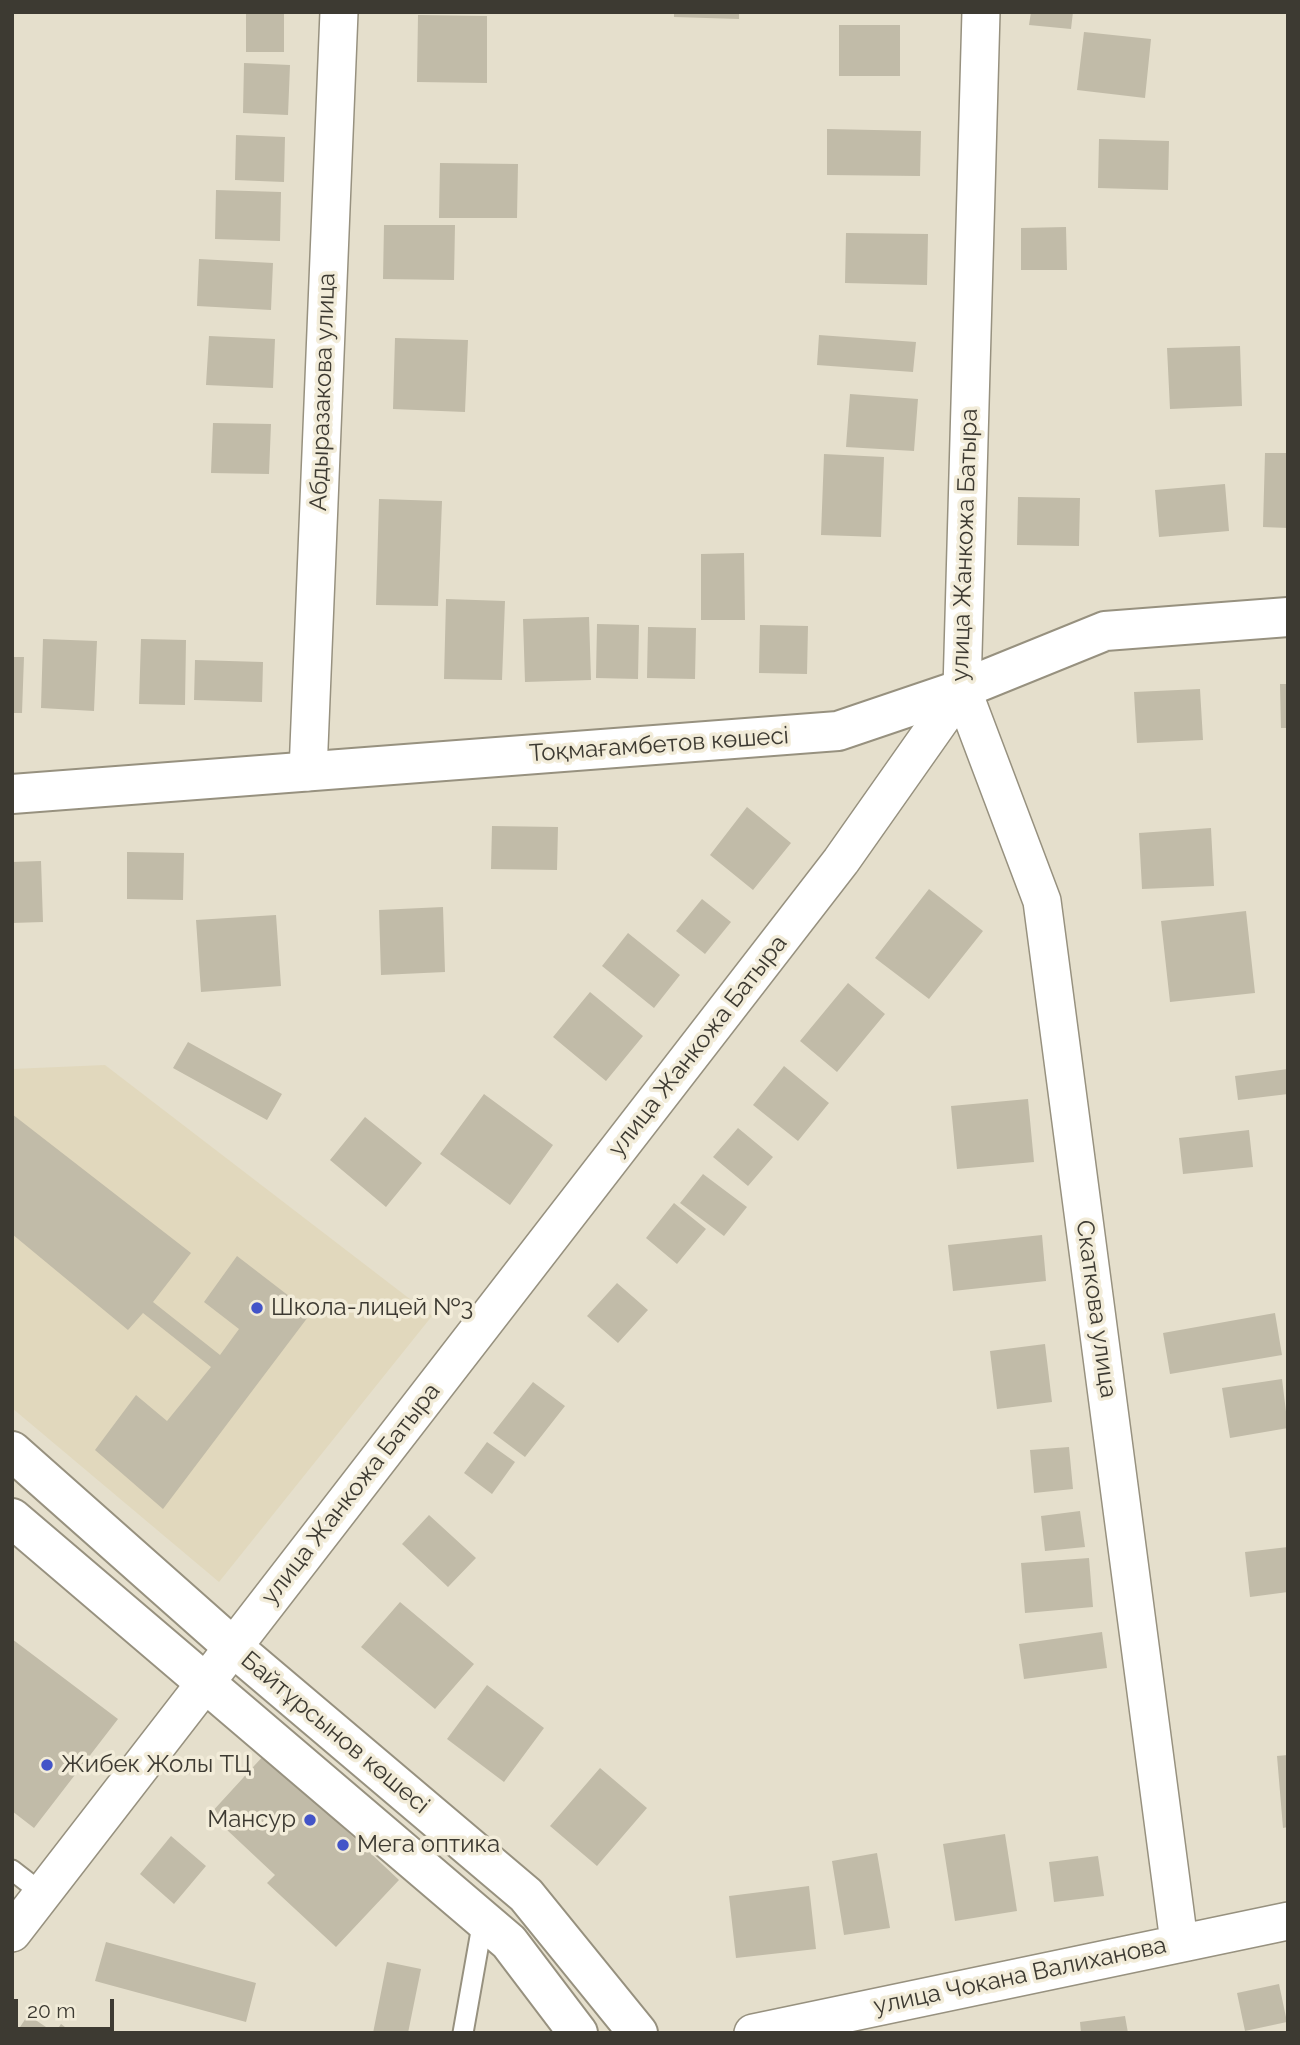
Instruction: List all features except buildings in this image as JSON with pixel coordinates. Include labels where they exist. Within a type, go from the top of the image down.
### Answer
[{"type":"main road","name":"Тоқмағамбетов көшесі","points":[[12,794],[838,731],[962,689],[1105,631],[1288,617]]},
{"type":"main road","name":"Байтұрсынов көшесі","points":[[12,1451],[233,1647],[526,1895],[638,2033]]},
{"type":"main road","name":"Байтұрсынов көшесі","points":[[12,1518],[509,1942],[578,2033]]},
{"type":"street","name":"Абдыразакова улица","points":[[308,772],[339,12]]},
{"type":"street","name":"улица Жанкожа Батыра","points":[[12,1933],[841,861],[962,689],[981,12]]},
{"type":"street","name":"Скаткова улица","points":[[962,689],[1042,901],[1179,1942]]},
{"type":"street","name":"улица Чокана Валиханова","points":[[753,2033],[1179,1942],[1288,1922]]},
{"type":"lane","points":[[12,1870],[43,1894]]},
{"type":"lane","points":[[463,2033],[483,1920]]},
{"type":"shaded area","points":[[105,1065],[432,1316],[219,1582],[12,1408],[12,1069]]},
{"type":"place","name":"Школа-лицей №3","points":[[257,1308]]},
{"type":"place","name":"Жибек Жолы ТЦ","points":[[47,1765]]},
{"type":"place","name":"Мансур","points":[[310,1820]]},
{"type":"place","name":"Мега оптика","points":[[343,1845]]}]
